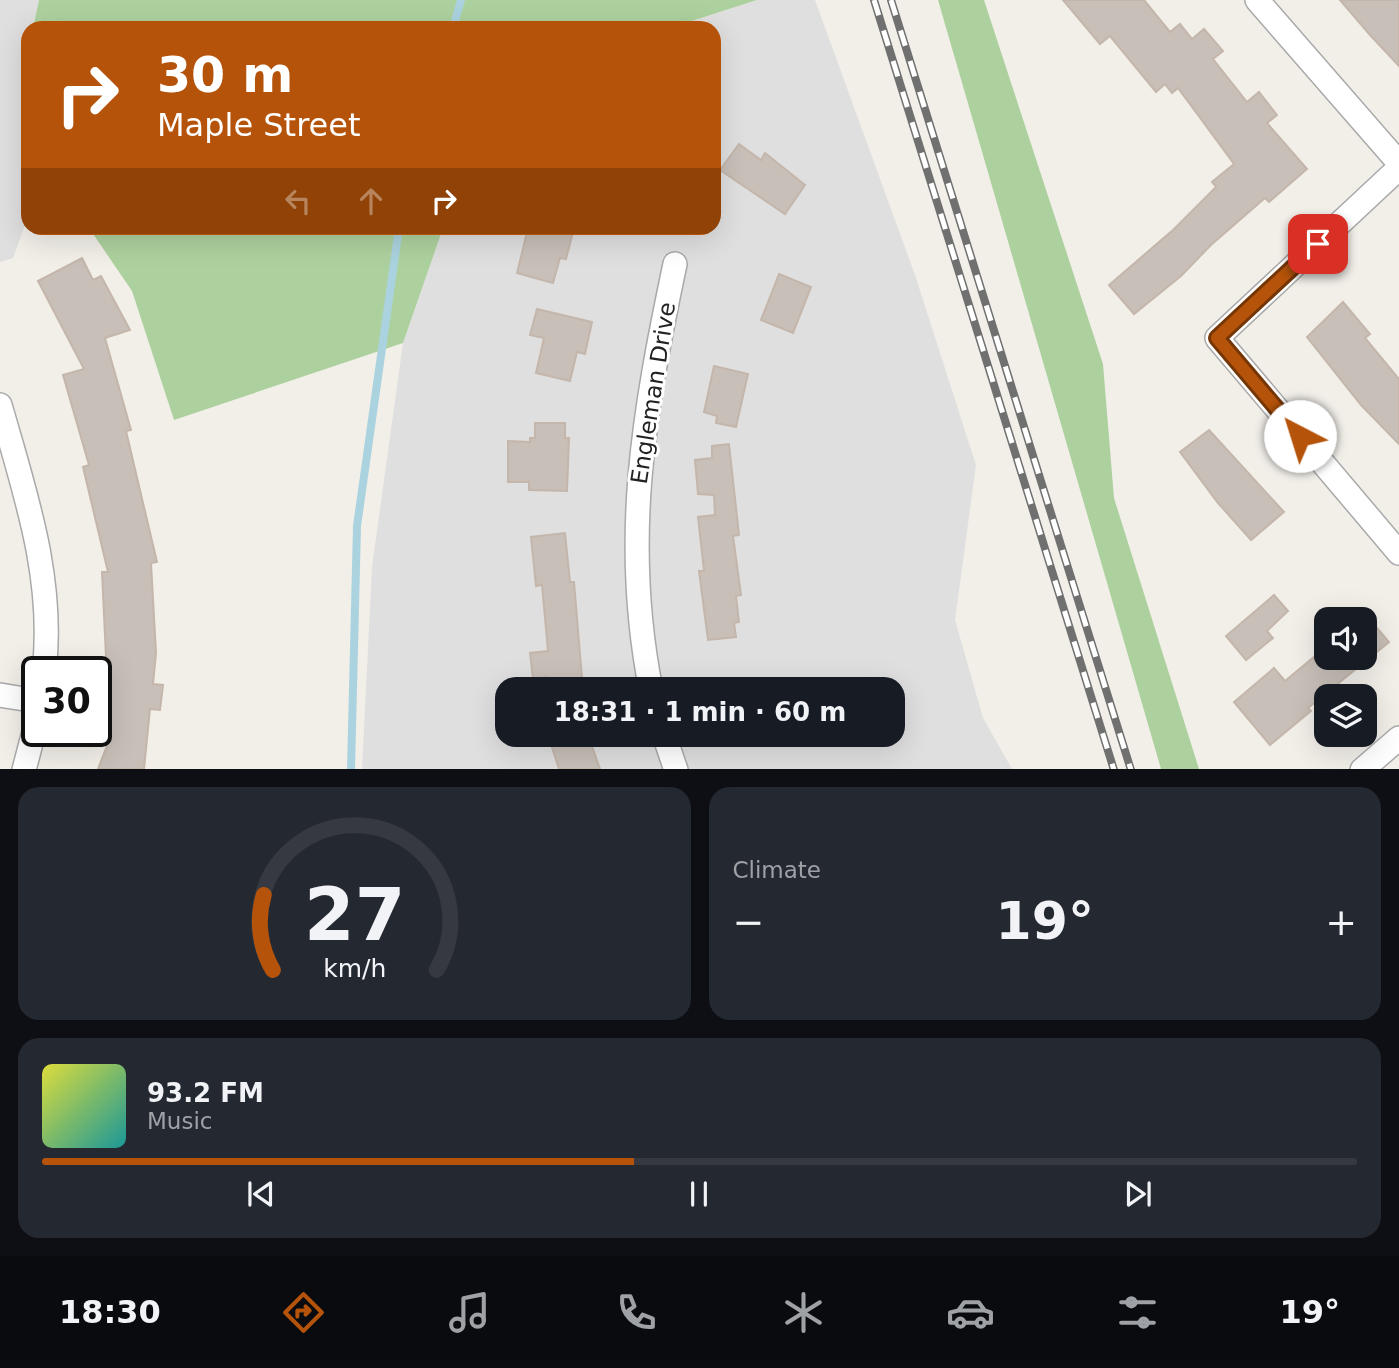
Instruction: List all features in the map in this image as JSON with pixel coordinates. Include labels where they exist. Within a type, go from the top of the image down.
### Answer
[{"type":"street","points":[[1257,0],[1399,163]]},
{"type":"street","points":[[1399,168],[1217,338],[1399,553]]},
{"type":"street","name":"Engleman Drive","points":[[649,677],[637,592],[638,478],[645,417],[675,264]]},
{"type":"street","points":[[0,405],[37,535],[47,620],[45,656]]},
{"type":"street","points":[[0,695],[21,698]]},
{"type":"street","points":[[1362,769],[1399,738]]},
{"type":"street","points":[[24,769],[30,747]]},
{"type":"street","points":[[668,747],[676,769]]},
{"type":"shaded area","points":[[0,0],[39,0],[34,21],[21,21],[21,235],[13,258],[0,262]]},
{"type":"shaded area","points":[[757,0],[815,0],[915,275],[976,465],[955,620],[983,718],[1012,769],[362,769],[372,567],[403,343],[441,235],[721,235],[721,21],[692,21]]},
{"type":"green space","points":[[39,0],[757,0],[692,21],[34,21]]},
{"type":"green space","points":[[938,0],[984,0],[1103,364],[1114,498],[1199,769],[1161,769]]},
{"type":"green space","points":[[94,235],[441,235],[403,343],[174,420],[132,291]]},
{"type":"building","points":[[1063,0],[1144,0],[1170,32],[1180,24],[1192,39],[1204,29],[1223,51],[1213,59],[1247,102],[1259,92],[1277,115],[1267,123],[1307,169],[1269,202],[1265,198],[1211,245],[1181,276],[1134,314],[1109,285],[1173,230],[1216,187],[1212,182],[1234,164],[1178,88],[1172,93],[1165,84],[1156,92],[1110,36],[1100,44]]},
{"type":"building","points":[[1340,0],[1399,0],[1399,66],[1370,35]]},
{"type":"building","points":[[739,144],[761,160],[765,153],[805,185],[785,214],[721,169]]},
{"type":"building","points":[[526,235],[572,235],[566,259],[560,258],[553,283],[517,273]]},
{"type":"building","points":[[82,258],[93,280],[101,276],[130,330],[105,338],[131,430],[126,431],[157,562],[151,563],[156,653],[153,684],[163,685],[160,710],[150,709],[144,769],[98,769],[106,747],[112,747],[112,656],[106,656],[102,572],[108,572],[83,467],[89,465],[63,375],[84,369],[38,281]]},
{"type":"building","points":[[779,274],[811,287],[793,333],[761,320]]},
{"type":"building","points":[[1343,302],[1370,334],[1365,338],[1399,379],[1399,444],[1361,405],[1307,337]]},
{"type":"building","points":[[537,309],[592,322],[585,354],[577,352],[570,381],[536,373],[544,338],[530,335]]},
{"type":"building","points":[[714,366],[748,374],[736,427],[716,423],[717,416],[704,412]]},
{"type":"building","points":[[535,423],[565,423],[565,438],[569,438],[567,491],[529,490],[529,482],[508,482],[508,441],[530,442],[530,438],[535,438]]},
{"type":"building","points":[[1209,430],[1284,512],[1251,540],[1218,503],[1180,452]]},
{"type":"building","points":[[729,444],[739,535],[733,536],[741,595],[736,596],[739,622],[734,623],[736,637],[708,640],[699,571],[704,571],[698,517],[715,515],[714,495],[698,494],[695,460],[712,458],[712,446]]},
{"type":"building","points":[[565,533],[570,582],[574,582],[582,677],[533,677],[530,653],[548,651],[542,585],[536,586],[531,537]]},
{"type":"building","points":[[1274,595],[1288,611],[1267,631],[1273,638],[1246,660],[1226,636]]},
{"type":"building","points":[[1377,628],[1389,642],[1377,652]]},
{"type":"building","points":[[1314,657],[1314,670],[1355,670],[1337,684],[1314,684],[1314,703],[1308,708],[1311,711],[1270,745],[1234,702],[1274,668],[1285,681]]},
{"type":"building","points":[[552,747],[592,747],[600,769],[559,769]]},
{"type":"waterway","points":[[455,21],[461,0]]},
{"type":"waterway","points":[[351,769],[357,526],[398,235]]},
{"type":"railway","points":[[874,0],[1114,769]]},
{"type":"railway","points":[[891,0],[1131,769]]},
{"type":"route","points":[[1300,436],[1217,338],[1318,244]]}]
